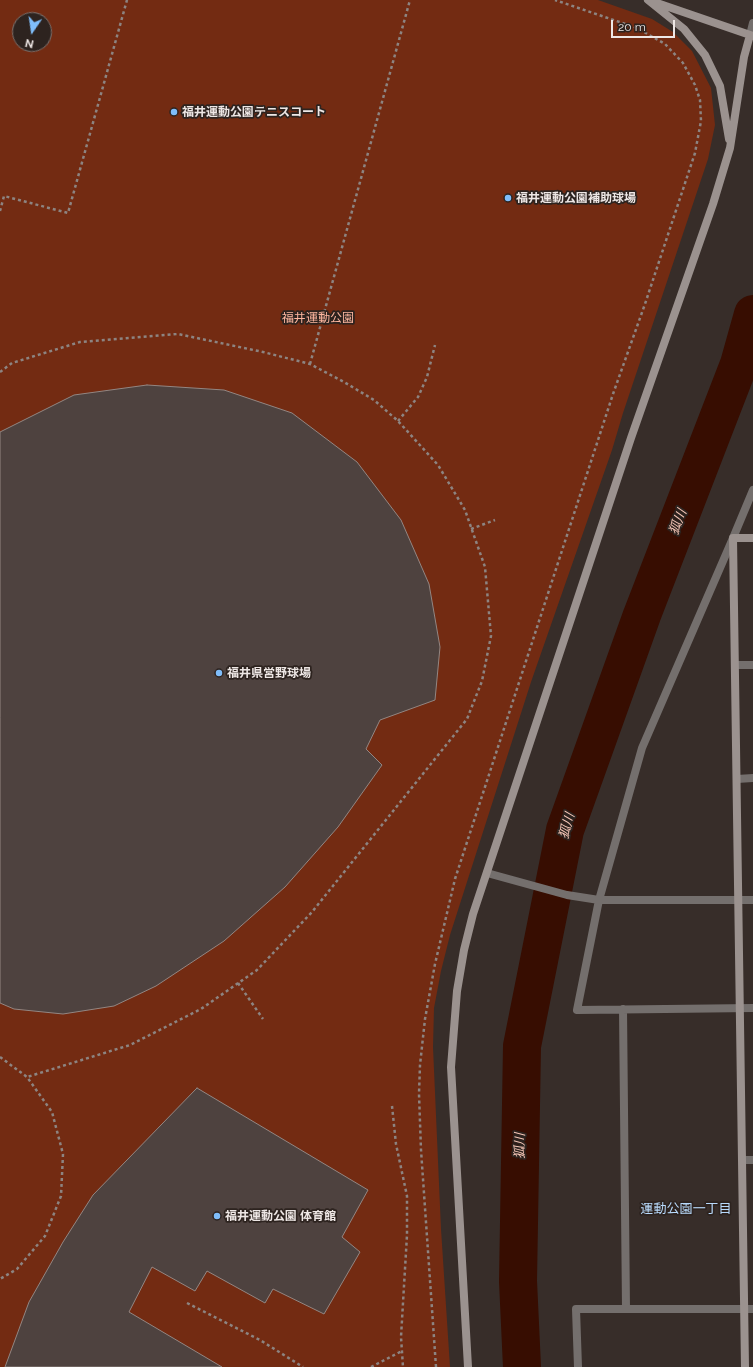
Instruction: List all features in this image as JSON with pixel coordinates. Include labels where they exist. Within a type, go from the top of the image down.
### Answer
[{"type":"street","points":[[648,0],[752,35]]},
{"type":"street","points":[[648,0],[684,29],[705,55],[720,86],[730,148]]},
{"type":"street","points":[[468,1367],[451,1067],[457,991],[464,950],[473,914],[631,438],[713,204],[730,148],[744,57],[752,35],[753,23]]},
{"type":"street","points":[[753,490],[734,538],[642,748],[599,900],[577,1010],[753,1008]]},
{"type":"street","points":[[734,538],[753,538]]},
{"type":"street","points":[[734,538],[745,1367]]},
{"type":"street","points":[[735,665],[753,665]]},
{"type":"street","points":[[737,778],[753,778]]},
{"type":"street","points":[[487,873],[567,895],[599,900],[753,900]]},
{"type":"street","points":[[623,1009],[626,1309]]},
{"type":"street","points":[[742,1160],[753,1160]]},
{"type":"street","points":[[578,1367],[576,1309],[753,1309]]},
{"type":"path","points":[[0,211],[4,196],[68,213],[128,0]]},
{"type":"path","points":[[310,364],[410,0]]},
{"type":"path","points":[[436,1367],[421,1150],[419,1094],[420,1064],[425,1019],[435,964],[455,879],[610,401],[645,304],[695,153],[701,121],[700,100],[695,85],[683,63],[665,44],[637,28],[555,0]]},
{"type":"path","points":[[0,372],[12,364],[80,342],[178,334],[263,352],[310,364],[344,382],[374,400],[398,421],[438,465],[465,510],[485,567],[490,636],[482,681],[467,719],[312,912],[257,970],[201,1009],[130,1045],[27,1077]]},
{"type":"path","points":[[398,421],[418,397],[427,377],[434,345]]},
{"type":"path","points":[[471,529],[495,520]]},
{"type":"path","points":[[238,983],[263,1019]]},
{"type":"path","points":[[0,1057],[27,1077],[52,1112],[63,1154],[61,1196],[45,1236],[17,1269],[0,1279]]},
{"type":"path","points":[[392,1106],[396,1144],[407,1196],[407,1235],[401,1337],[403,1367]]},
{"type":"path","points":[[187,1303],[260,1340],[303,1367]]},
{"type":"path","points":[[371,1367],[402,1351]]},
{"type":"green space","name":"福井運動公園","points":[[0,0],[598,0],[652,19],[673,32],[692,51],[711,88],[715,125],[708,159],[612,450],[531,682],[450,935],[441,971],[434,1008],[433,1047],[441,1229],[450,1367],[0,1367]]},
{"type":"building","name":"福井県営野球場","points":[[147,385],[224,390],[292,413],[357,462],[401,520],[429,584],[440,647],[435,700],[380,720],[366,749],[382,765],[338,827],[285,887],[224,941],[156,986],[114,1006],[63,1014],[14,1009],[0,1003],[0,432],[74,395]]},
{"type":"building","name":"福井運動公園 体育館","points":[[197,1088],[368,1190],[342,1237],[360,1252],[324,1314],[273,1289],[265,1303],[207,1271],[195,1291],[152,1267],[129,1312],[222,1367],[5,1367],[29,1302],[63,1242],[93,1195]]},
{"type":"waterway","name":"狐川","points":[[522,1367],[518,1281],[522,1046],[565,830],[642,615],[739,364],[753,314]]},
{"type":"place","name":"福井運動公園テニスコート","points":[[174,112]]},
{"type":"place","name":"福井運動公園補助球場","points":[[508,198]]},
{"type":"place","name":"福井県営野球場","points":[[219,673]]},
{"type":"place","name":"福井運動公園 体育館","points":[[217,1216]]},
{"type":"district","name":"運動公園一丁目","points":[[686,1209]]}]
